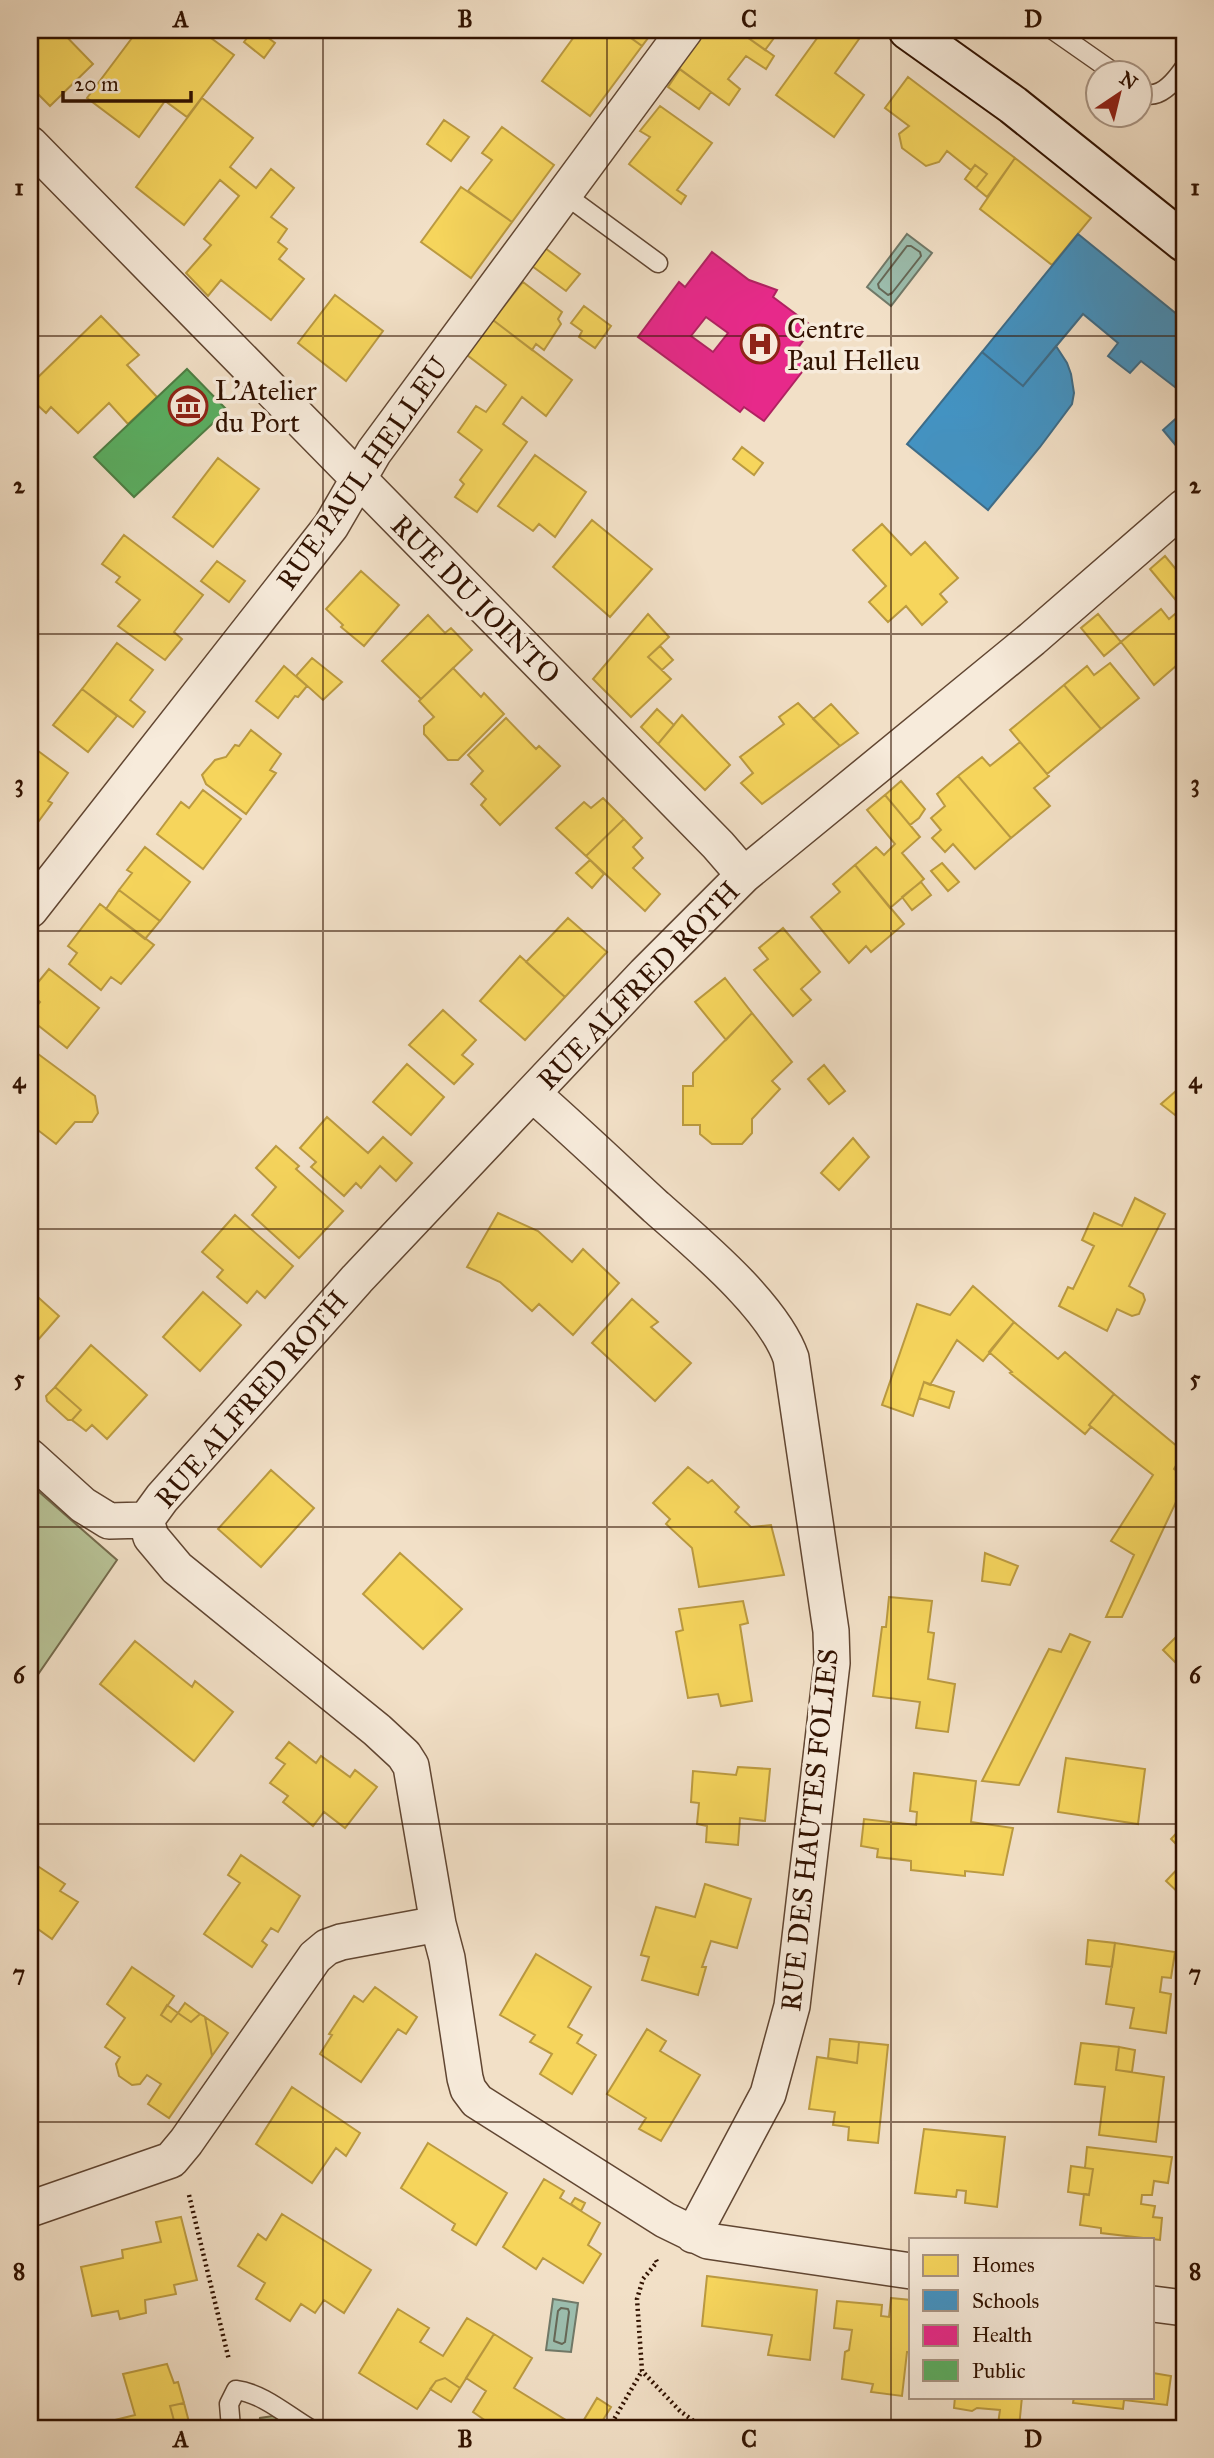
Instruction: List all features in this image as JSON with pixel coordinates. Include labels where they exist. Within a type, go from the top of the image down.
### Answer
[{"type":"main road","points":[[908,30],[1013,105],[1184,242]]},
{"type":"street","name":"RUE PAUL HELLEU","points":[[30,910],[331,526],[374,452],[685,30]]},
{"type":"street","name":"RUE DU JOINTO","points":[[33,154],[358,480],[708,835],[744,875]]},
{"type":"street","name":"RUE ALFRED ROTH","points":[[146,1520],[162,1498],[357,1279],[645,974],[744,875],[1032,639],[1184,507]]},
{"type":"street","name":"RUE DES HAUTES FOLIES","points":[[533,1094],[685,1232],[766,1315],[780,1333],[791,1358],[831,1631],[832,1663],[786,2032],[768,2094],[679,2227]]},
{"type":"street","points":[[30,1457],[83,1505],[109,1521],[146,1520],[151,1537],[177,1568],[404,1755],[411,1766],[438,1924],[447,1958],[465,2078],[468,2089],[477,2101],[679,2227],[722,2245],[909,2271]]},
{"type":"street","points":[[30,2209],[171,2161],[316,1957],[327,1947],[438,1924]]},
{"type":"street","points":[[1154,2304],[1184,2308]]},
{"type":"lane","points":[[1053,30],[1096,60]]},
{"type":"lane","points":[[1154,93],[1173,84],[1184,68]]},
{"type":"lane","points":[[564,194],[658,262]]},
{"type":"lane","points":[[231,2428],[229,2404],[236,2390],[259,2398],[309,2428]]},
{"type":"path","points":[[171,2161],[192,2202],[236,2390]]},
{"type":"path","points":[[609,2428],[642,2371],[637,2299],[643,2279],[657,2262],[652,2247],[679,2227]]},
{"type":"path","points":[[642,2371],[680,2411],[703,2428]]},
{"type":"shaded area","points":[[30,1484],[117,1560],[30,1686]]},
{"type":"shaded area","points":[[273,2416],[292,2428],[258,2428],[260,2418]]},
{"type":"water","points":[[907,234],[932,253],[891,306],[867,287]]},
{"type":"water","points":[[553,2299],[578,2303],[571,2352],[546,2350]]},
{"type":"building: Homes","points":[[30,30],[60,30],[93,64],[50,106],[30,86]]},
{"type":"building: Homes","points":[[138,30],[200,30],[234,55],[187,117],[165,101],[139,137],[87,98]]},
{"type":"building: Homes","points":[[253,30],[258,30],[275,43],[264,58],[244,42]]},
{"type":"building: Homes","points":[[579,30],[620,30],[642,46],[590,116],[542,81]]},
{"type":"building: Homes","points":[[620,30],[654,30],[642,46]]},
{"type":"building: Homes","points":[[707,30],[737,30],[774,56],[766,69],[746,56],[728,79],[740,89],[729,105],[678,68]]},
{"type":"building: Homes","points":[[737,30],[765,30],[774,38],[765,50]]},
{"type":"building: Homes","points":[[823,30],[847,30],[859,39],[835,73],[864,95],[834,137],[776,95]]},
{"type":"building: Homes","points":[[680,69],[711,92],[699,109],[668,87]]},
{"type":"building: Homes","points":[[908,77],[1015,158],[987,197],[976,188],[987,174],[975,165],[971,170],[947,151],[939,162],[926,166],[902,148],[899,134],[909,126],[885,108]]},
{"type":"building: Homes","points":[[202,98],[253,138],[230,167],[256,188],[271,169],[294,188],[271,217],[287,229],[278,242],[287,249],[279,259],[304,279],[271,320],[221,280],[208,296],[186,273],[211,245],[204,239],[239,196],[220,180],[184,225],[136,187]]},
{"type":"building: Homes","points":[[660,106],[712,143],[677,190],[686,196],[681,204],[629,164],[650,137],[640,131]]},
{"type":"building: Homes","points":[[444,120],[469,137],[451,161],[427,144]]},
{"type":"building: Homes","points":[[502,127],[554,165],[512,222],[468,191],[492,160],[482,153]]},
{"type":"building: Homes","points":[[1015,158],[1091,218],[1052,265],[980,209]]},
{"type":"building: Homes","points":[[975,165],[987,174],[976,188],[965,179]]},
{"type":"building: Homes","points":[[1184,172],[1184,197],[1183,197],[1180,178]]},
{"type":"building: Homes","points":[[461,187],[512,222],[471,278],[421,242]]},
{"type":"building: Homes","points":[[545,248],[580,274],[566,291],[532,266]]},
{"type":"building: Homes","points":[[523,282],[562,312],[558,319],[561,324],[544,350],[536,344],[532,350],[493,320]]},
{"type":"building: Homes","points":[[335,295],[383,331],[346,381],[298,343]]},
{"type":"building: Homes","points":[[584,306],[611,326],[595,348],[579,337],[582,331],[571,323]]},
{"type":"building: Homes","points":[[101,316],[139,355],[127,365],[157,397],[128,424],[109,403],[78,433],[51,407],[46,413],[30,398],[30,385]]},
{"type":"building: Homes","points":[[493,320],[572,380],[546,416],[522,397],[503,424],[527,442],[477,512],[455,497],[464,484],[460,480],[482,450],[458,432],[476,406],[486,412],[506,385],[467,355]]},
{"type":"building: Homes","points":[[742,447],[763,463],[754,475],[733,459]]},
{"type":"building: Homes","points":[[535,455],[586,492],[555,537],[539,524],[533,531],[498,506]]},
{"type":"building: Homes","points":[[218,458],[259,489],[213,547],[173,517]]},
{"type":"building: Homes","points":[[592,520],[652,569],[610,617],[553,567]]},
{"type":"building: Homes","points":[[882,524],[911,555],[925,542],[958,578],[940,594],[947,602],[922,625],[906,606],[888,622],[869,602],[886,586],[853,550]]},
{"type":"building: Homes","points":[[124,535],[203,595],[174,632],[182,639],[165,660],[118,626],[140,600],[116,582],[120,577],[102,564]]},
{"type":"building: Homes","points":[[1165,556],[1184,579],[1184,610],[1150,569]]},
{"type":"building: Homes","points":[[217,561],[245,581],[229,602],[201,581]]},
{"type":"building: Homes","points":[[361,571],[399,605],[364,646],[341,627],[343,625],[326,609]]},
{"type":"building: Homes","points":[[1182,608],[1184,659],[1154,685],[1121,642],[1161,609],[1169,619]]},
{"type":"building: Homes","points":[[648,614],[669,637],[648,657],[671,679],[631,717],[593,679]]},
{"type":"building: Homes","points":[[1098,614],[1121,642],[1104,656],[1081,628]]},
{"type":"building: Homes","points":[[428,615],[445,633],[451,628],[472,650],[421,699],[382,661]]},
{"type":"building: Homes","points":[[117,643],[153,670],[130,700],[145,712],[133,727],[82,689]]},
{"type":"building: Homes","points":[[660,646],[673,660],[662,670],[648,657]]},
{"type":"building: Homes","points":[[312,658],[342,682],[323,700],[296,676]]},
{"type":"building: Homes","points":[[1110,663],[1139,698],[1101,729],[1064,685],[1087,666],[1094,675]]},
{"type":"building: Homes","points":[[284,666],[307,686],[298,697],[295,696],[278,718],[256,701]]},
{"type":"building: Homes","points":[[453,668],[481,697],[484,693],[504,714],[458,760],[448,760],[424,734],[424,726],[434,717],[419,701]]},
{"type":"building: Homes","points":[[1064,685],[1101,729],[1047,774],[1010,730]]},
{"type":"building: Homes","points":[[82,689],[117,716],[88,752],[53,725]]},
{"type":"building: Homes","points":[[798,703],[840,746],[762,804],[741,783],[753,773],[740,757],[784,724],[779,717]]},
{"type":"building: Homes","points":[[831,704],[858,733],[840,746],[813,719]]},
{"type":"building: Homes","points":[[657,709],[674,725],[658,744],[641,727]]},
{"type":"building: Homes","points":[[682,715],[730,765],[705,790],[658,744]]},
{"type":"building: Homes","points":[[506,718],[536,749],[539,746],[560,766],[500,825],[481,805],[486,799],[471,784],[483,771],[468,755]]},
{"type":"building: Homes","points":[[251,730],[281,754],[270,770],[276,773],[246,814],[206,784],[202,775],[215,760],[226,757],[235,745],[239,746]]},
{"type":"building: Homes","points":[[1020,742],[1049,776],[1034,788],[1050,806],[1011,838],[958,776],[982,757],[990,766]]},
{"type":"building: Homes","points":[[30,745],[68,773],[48,801],[52,803],[30,833]]},
{"type":"building: Homes","points":[[958,776],[1011,838],[975,869],[953,844],[945,852],[932,838],[941,830],[931,818],[945,806],[937,794]]},
{"type":"building: Homes","points":[[901,781],[925,809],[910,825],[885,795]]},
{"type":"building: Homes","points":[[203,790],[241,819],[203,869],[157,834],[181,802],[189,808]]},
{"type":"building: Homes","points":[[885,795],[920,837],[902,853],[924,879],[890,908],[855,865],[876,847],[884,855],[895,844],[867,810]]},
{"type":"building: Homes","points":[[603,798],[624,819],[586,856],[556,828],[584,802],[591,808]]},
{"type":"building: Homes","points":[[624,819],[642,838],[633,847],[643,858],[633,868],[660,894],[645,911],[586,856]]},
{"type":"building: Homes","points":[[145,847],[190,882],[160,921],[119,890],[132,873],[127,870]]},
{"type":"building: Homes","points":[[590,860],[604,874],[592,888],[576,873]]},
{"type":"building: Homes","points":[[942,863],[959,882],[948,891],[931,871]]},
{"type":"building: Homes","points":[[855,865],[904,924],[871,952],[866,946],[849,963],[811,917],[840,892],[833,884]]},
{"type":"building: Homes","points":[[921,882],[931,895],[912,910],[902,897]]},
{"type":"building: Homes","points":[[119,890],[160,921],[145,939],[106,909]]},
{"type":"building: Homes","points":[[100,904],[154,945],[121,984],[111,977],[101,990],[69,964],[77,953],[68,946]]},
{"type":"building: Homes","points":[[568,918],[607,952],[565,997],[526,962]]},
{"type":"building: Homes","points":[[783,928],[820,972],[801,989],[811,1000],[793,1016],[754,970],[768,959],[759,948]]},
{"type":"building: Homes","points":[[520,956],[565,997],[525,1040],[480,1001]]},
{"type":"building: Homes","points":[[49,969],[99,1008],[67,1048],[30,1019],[30,1014],[40,1002],[30,992]]},
{"type":"building: Homes","points":[[725,978],[752,1013],[726,1040],[695,1002]]},
{"type":"building: Homes","points":[[443,1010],[476,1040],[462,1055],[473,1064],[454,1084],[409,1045]]},
{"type":"building: Homes","points":[[752,1013],[792,1062],[772,1081],[780,1089],[752,1119],[752,1133],[742,1144],[712,1144],[700,1134],[700,1125],[683,1125],[683,1086],[693,1086],[693,1073]]},
{"type":"building: Homes","points":[[30,1048],[95,1096],[98,1113],[92,1122],[75,1122],[56,1144],[30,1124]]},
{"type":"building: Homes","points":[[407,1064],[444,1097],[411,1135],[373,1102]]},
{"type":"building: Homes","points":[[824,1065],[845,1091],[829,1104],[808,1079]]},
{"type":"building: Homes","points":[[1184,1084],[1184,1122],[1161,1104]]},
{"type":"building: Homes","points":[[327,1117],[368,1153],[383,1137],[412,1163],[396,1181],[380,1166],[361,1188],[356,1183],[344,1196],[311,1167],[316,1162],[300,1148]]},
{"type":"building: Homes","points":[[853,1138],[869,1157],[839,1190],[821,1173]]},
{"type":"building: Homes","points":[[276,1146],[299,1166],[296,1169],[343,1211],[299,1258],[252,1215],[276,1187],[256,1168]]},
{"type":"building: Homes","points":[[1135,1198],[1165,1214],[1129,1286],[1143,1294],[1145,1300],[1139,1314],[1132,1316],[1117,1309],[1107,1331],[1059,1306],[1068,1287],[1073,1289],[1094,1246],[1082,1240],[1094,1213],[1122,1226]]},
{"type":"building: Homes","points":[[498,1213],[538,1231],[572,1262],[583,1249],[619,1283],[573,1335],[539,1304],[532,1311],[500,1282],[467,1267]]},
{"type":"building: Homes","points":[[235,1215],[293,1266],[265,1298],[257,1291],[247,1303],[217,1277],[223,1270],[202,1252]]},
{"type":"building: Homes","points":[[973,1286],[1014,1322],[983,1361],[957,1340],[930,1385],[924,1382],[913,1416],[882,1405],[917,1304],[950,1315]]},
{"type":"building: Homes","points":[[30,1290],[59,1316],[30,1349]]},
{"type":"building: Homes","points":[[203,1292],[241,1325],[200,1371],[163,1337]]},
{"type":"building: Homes","points":[[632,1299],[658,1322],[651,1327],[691,1363],[655,1401],[592,1343]]},
{"type":"building: Homes","points":[[1014,1322],[1058,1359],[1065,1352],[1114,1394],[1085,1434],[1010,1373],[1012,1372],[989,1352]]},
{"type":"building: Homes","points":[[91,1345],[147,1395],[107,1439],[92,1425],[86,1431],[72,1420],[81,1410],[55,1387]]},
{"type":"building: Homes","points":[[924,1382],[954,1392],[949,1408],[919,1398]]},
{"type":"building: Homes","points":[[55,1387],[81,1410],[72,1420],[68,1420],[47,1401],[46,1396]]},
{"type":"building: Homes","points":[[1114,1394],[1184,1452],[1174,1469],[1184,1476],[1184,1485],[1122,1617],[1106,1617],[1134,1555],[1111,1541],[1153,1475],[1089,1425]]},
{"type":"building: Homes","points":[[688,1467],[708,1483],[712,1480],[739,1507],[735,1512],[751,1527],[771,1525],[784,1575],[699,1587],[692,1548],[666,1524],[670,1519],[653,1503]]},
{"type":"building: Homes","points":[[271,1470],[314,1508],[261,1567],[218,1529]]},
{"type":"building: Homes","points":[[400,1553],[462,1609],[423,1649],[363,1594]]},
{"type":"building: Homes","points":[[985,1553],[1018,1566],[1010,1585],[982,1581]]},
{"type":"building: Homes","points":[[889,1597],[932,1601],[928,1632],[934,1633],[928,1679],[955,1684],[948,1732],[916,1728],[920,1702],[873,1696],[882,1627],[886,1627]]},
{"type":"building: Homes","points":[[743,1601],[748,1623],[740,1625],[752,1701],[721,1706],[718,1694],[688,1698],[676,1632],[683,1630],[679,1609]]},
{"type":"building: Homes","points":[[1184,1629],[1184,1671],[1163,1650]]},
{"type":"building: Homes","points":[[1070,1634],[1090,1642],[1019,1785],[982,1781],[1049,1649],[1061,1652]]},
{"type":"building: Homes","points":[[135,1641],[192,1687],[195,1681],[233,1712],[194,1761],[100,1684]]},
{"type":"building: Homes","points":[[289,1742],[316,1763],[321,1756],[350,1777],[355,1770],[377,1787],[345,1828],[324,1812],[313,1826],[283,1802],[288,1796],[270,1783],[285,1764],[276,1758]]},
{"type":"building: Homes","points":[[1066,1758],[1145,1769],[1138,1824],[1058,1812]]},
{"type":"building: Homes","points":[[738,1767],[770,1769],[765,1821],[740,1818],[738,1845],[706,1842],[707,1826],[697,1824],[699,1803],[691,1802],[693,1771],[736,1775]]},
{"type":"building: Homes","points":[[914,1773],[976,1781],[971,1822],[1013,1828],[1003,1875],[965,1871],[965,1876],[911,1870],[911,1861],[877,1857],[878,1849],[861,1846],[864,1819],[916,1825],[917,1812],[910,1811]]},
{"type":"building: Homes","points":[[1184,1825],[1184,1852],[1171,1839]]},
{"type":"building: Homes","points":[[241,1855],[300,1896],[278,1932],[271,1928],[262,1941],[267,1945],[252,1967],[204,1934],[240,1883],[228,1875]]},
{"type":"building: Homes","points":[[1184,1862],[1184,1898],[1166,1881]]},
{"type":"building: Homes","points":[[36,1865],[65,1884],[60,1891],[78,1902],[52,1939],[35,1927],[30,1935],[30,1874]]},
{"type":"building: Homes","points":[[705,1884],[751,1899],[737,1948],[711,1941],[702,1967],[706,1967],[698,1995],[642,1980],[649,1957],[641,1955],[656,1907],[695,1917]]},
{"type":"building: Homes","points":[[1088,1940],[1115,1943],[1112,1967],[1086,1964]]},
{"type":"building: Homes","points":[[1115,1943],[1175,1952],[1171,1978],[1162,1977],[1160,1992],[1171,1994],[1166,2033],[1130,2028],[1134,2008],[1106,2004]]},
{"type":"building: Homes","points":[[536,1954],[591,1987],[568,2027],[582,2035],[577,2043],[596,2055],[572,2094],[540,2074],[552,2054],[530,2042],[535,2035],[500,2015]]},
{"type":"building: Homes","points":[[132,1967],[174,1996],[161,2015],[171,2022],[178,2013],[191,2022],[200,2014],[205,2017],[212,2056],[169,2118],[148,2104],[161,2084],[147,2075],[140,2084],[132,2085],[119,2076],[116,2064],[120,2057],[105,2047],[125,2018],[107,2004]]},
{"type":"building: Homes","points":[[375,1987],[417,2017],[406,2034],[398,2029],[361,2082],[320,2054],[332,2035],[329,2034],[354,1996],[363,2002]]},
{"type":"building: Homes","points":[[185,2003],[200,2014],[191,2022],[178,2013]]},
{"type":"building: Homes","points":[[167,2005],[178,2013],[171,2022],[161,2015]]},
{"type":"building: Homes","points":[[205,2017],[228,2033],[212,2056]]},
{"type":"building: Homes","points":[[647,2029],[666,2041],[660,2051],[700,2075],[661,2141],[639,2129],[646,2118],[607,2094]]},
{"type":"building: Homes","points":[[830,2039],[859,2042],[857,2063],[828,2058]]},
{"type":"building: Homes","points":[[859,2042],[888,2045],[878,2143],[848,2140],[849,2127],[833,2125],[835,2112],[809,2109],[817,2057],[857,2063]]},
{"type":"building: Homes","points":[[1081,2043],[1119,2047],[1116,2070],[1164,2077],[1156,2142],[1099,2135],[1105,2087],[1075,2084]]},
{"type":"building: Homes","points":[[1119,2047],[1135,2050],[1132,2072],[1116,2070]]},
{"type":"building: Homes","points":[[292,2087],[360,2133],[346,2156],[336,2148],[312,2183],[256,2144]]},
{"type":"building: Homes","points":[[924,2129],[1005,2137],[997,2207],[965,2203],[966,2191],[957,2190],[956,2197],[915,2193]]},
{"type":"building: Homes","points":[[428,2143],[507,2193],[476,2245],[452,2230],[455,2224],[401,2188]]},
{"type":"building: Homes","points":[[1087,2147],[1172,2157],[1168,2183],[1154,2181],[1152,2195],[1142,2195],[1141,2204],[1155,2206],[1153,2217],[1162,2218],[1160,2240],[1101,2233],[1101,2228],[1080,2225],[1084,2194],[1089,2195],[1093,2169],[1085,2168]]},
{"type":"building: Homes","points":[[1071,2166],[1093,2169],[1089,2195],[1068,2192]]},
{"type":"building: Homes","points":[[544,2179],[564,2191],[560,2198],[600,2223],[588,2245],[601,2254],[583,2283],[543,2258],[536,2269],[503,2247]]},
{"type":"building: Homes","points":[[575,2198],[585,2203],[581,2211],[571,2204]]},
{"type":"building: Homes","points":[[282,2214],[371,2270],[344,2313],[324,2300],[315,2313],[301,2304],[290,2321],[256,2299],[265,2283],[238,2266],[258,2234],[266,2240]]},
{"type":"building: Homes","points":[[181,2217],[197,2280],[174,2285],[176,2294],[145,2300],[146,2313],[120,2319],[118,2311],[92,2316],[81,2267],[123,2258],[122,2250],[161,2242],[156,2222]]},
{"type":"building: Homes","points":[[707,2276],[817,2290],[810,2360],[768,2355],[772,2335],[702,2326]]},
{"type":"building: Homes","points":[[891,2298],[909,2300],[909,2352],[902,2396],[871,2392],[873,2384],[842,2379],[845,2352],[849,2350],[852,2330],[834,2328],[837,2301],[882,2305],[881,2316],[889,2317]]},
{"type":"building: Homes","points":[[398,2309],[429,2328],[420,2342],[443,2356],[467,2318],[494,2334],[460,2388],[445,2378],[436,2381],[417,2409],[359,2373]]},
{"type":"building: Homes","points":[[494,2334],[532,2358],[514,2388],[579,2428],[482,2428],[486,2421],[473,2412],[486,2391],[466,2378]]},
{"type":"building: Homes","points":[[167,2364],[174,2383],[178,2382],[184,2403],[170,2406],[176,2428],[113,2428],[111,2421],[135,2415],[123,2374]]},
{"type":"building: Homes","points":[[1154,2373],[1171,2376],[1167,2405],[1124,2400],[1123,2409],[1073,2403],[1074,2398],[1154,2398]]},
{"type":"building: Homes","points":[[445,2378],[460,2388],[451,2402],[430,2389],[436,2381]]},
{"type":"building: Homes","points":[[597,2398],[611,2407],[598,2428],[579,2428]]},
{"type":"building: Homes","points":[[955,2398],[1022,2398],[1019,2427],[998,2424],[1000,2410],[977,2408],[972,2411],[954,2408]]},
{"type":"building: Homes","points":[[184,2403],[190,2426],[176,2428],[170,2406]]},
{"type":"building: Schools","points":[[1078,234],[1184,320],[1184,394],[1141,361],[1130,373],[1108,356],[1118,343],[1083,314],[1023,386],[982,352]]},
{"type":"building: Schools","points":[[1056,346],[1071,374],[1074,393],[1072,404],[988,510],[907,444],[982,352],[1023,386]]},
{"type":"building: Schools","points":[[1181,414],[1184,418],[1183,454],[1163,430]]},
{"type":"building: Health","name":"Centre Paul Helleu","points":[[712,252],[749,280],[777,290],[773,297],[813,327],[795,352],[809,363],[764,421],[744,407],[740,412],[638,337],[679,282],[685,287]],"holes":[[[706,317],[728,333],[713,352],[691,336]]]},
{"type":"building: Public","points":[[187,369],[227,410],[134,497],[94,457]]},
{"type":"place","name":"Centre Paul Helleu","points":[[760,344]]},
{"type":"place","name":"L'Atelier du Port","points":[[188,406]]}]
